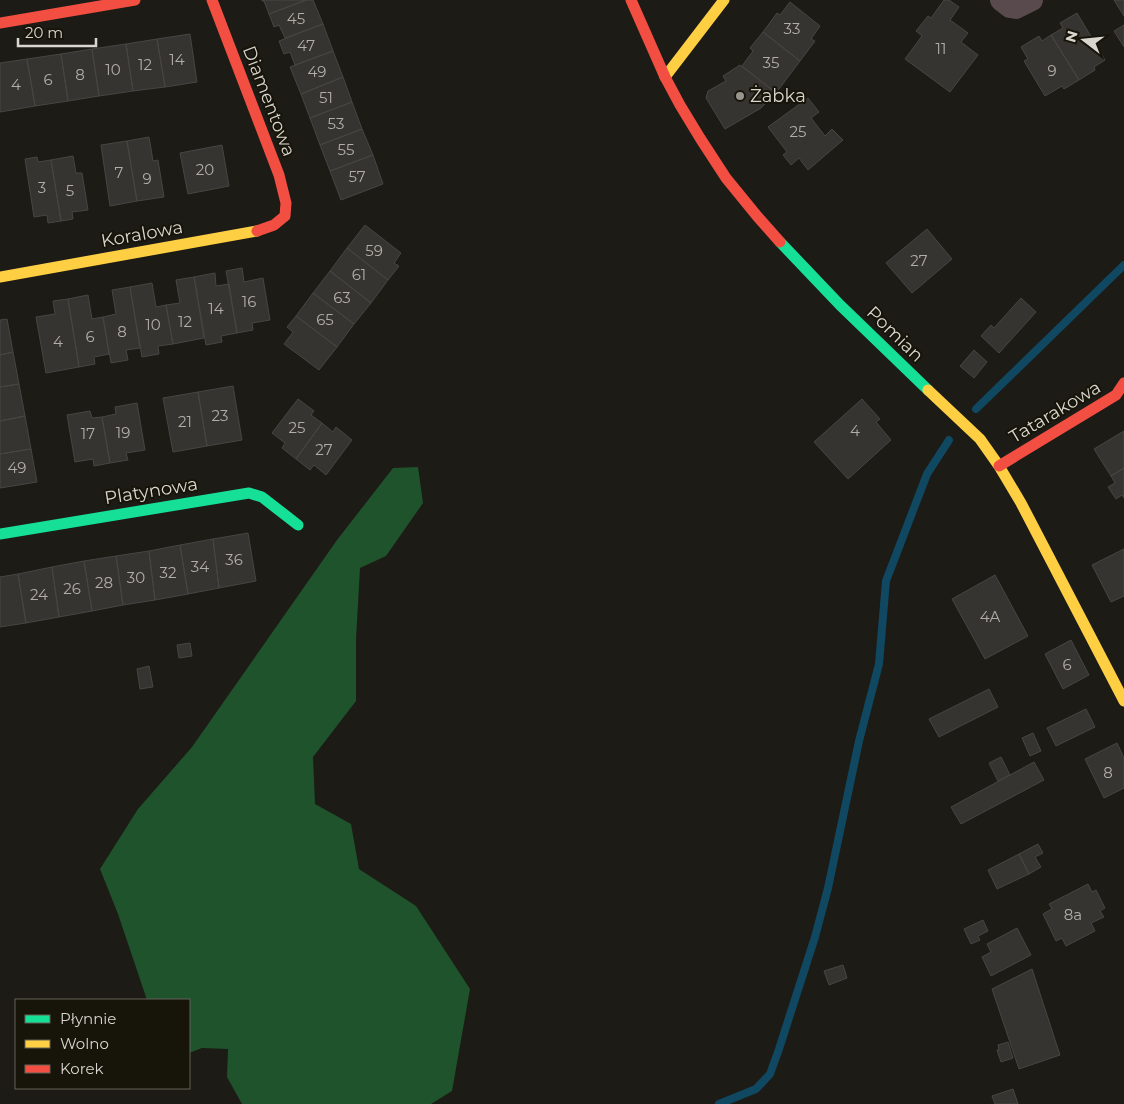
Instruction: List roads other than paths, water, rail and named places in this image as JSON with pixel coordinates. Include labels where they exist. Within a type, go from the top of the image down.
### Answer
[{"type":"street","points":[[0,23],[135,0]]},
{"type":"street","name":"Diamentowa","points":[[212,0],[279,175],[286,203],[285,216]]},
{"type":"street","name":"Pomian","points":[[631,0],[665,77],[695,130],[726,178],[791,254],[840,305],[980,439],[999,466],[1124,701]]},
{"type":"street","points":[[665,77],[724,0]]},
{"type":"street","points":[[1001,0],[1010,7],[1016,8],[1032,0]]},
{"type":"street","name":"Koralowa","points":[[0,277],[255,232],[274,225],[285,216]]},
{"type":"street","name":"Tatarakowa","points":[[999,466],[1116,395],[1124,383]]},
{"type":"street","name":"Platynowa","points":[[0,534],[249,493],[262,497],[298,525]]},
{"type":"waterway","points":[[976,409],[1124,265]]},
{"type":"waterway","points":[[719,1104],[756,1089],[770,1074],[779,1049],[815,937],[828,888],[859,741],[879,664],[886,581],[927,474],[949,440]]},
{"type":"place","name":"Żabka","points":[[740,96]]}]
